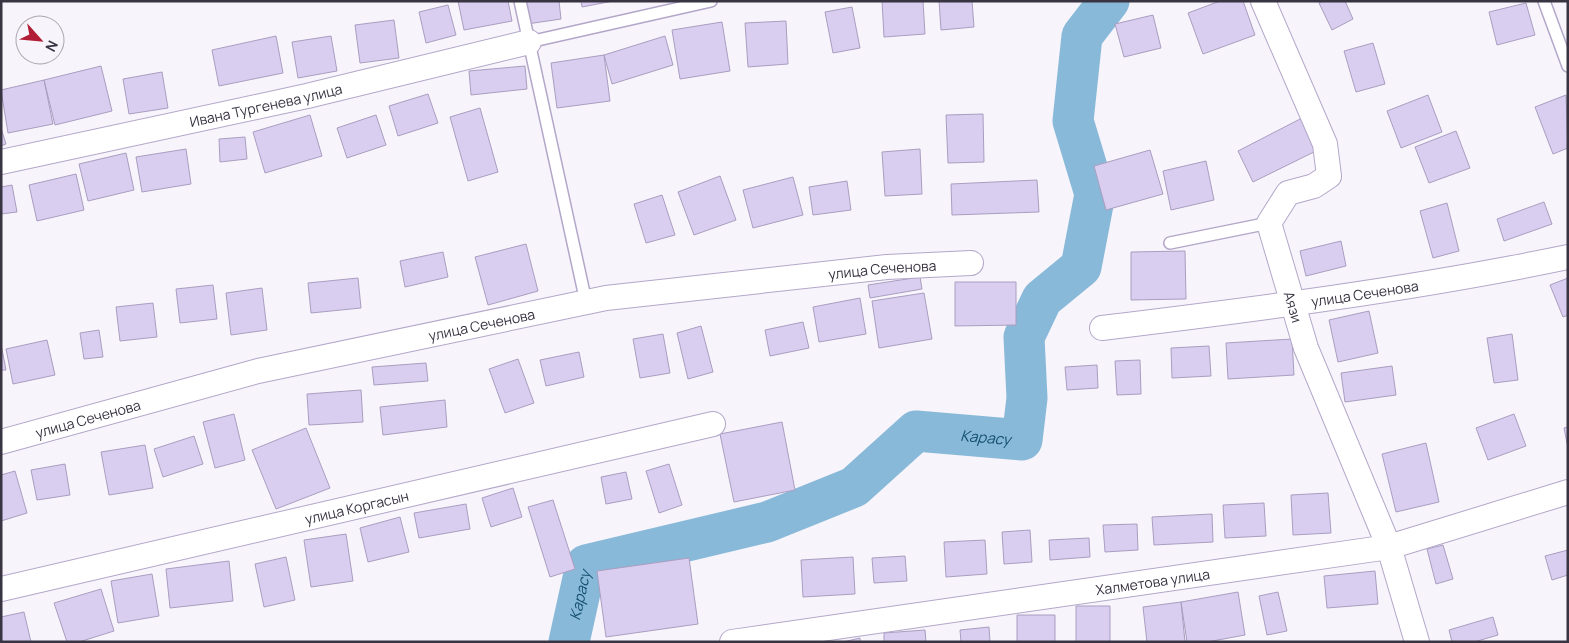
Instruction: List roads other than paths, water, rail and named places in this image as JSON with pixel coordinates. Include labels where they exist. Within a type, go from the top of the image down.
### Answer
[{"type":"street","points":[[1263,1],[1326,144],[1330,176],[1314,186],[1288,193],[1269,223]]},
{"type":"street","name":"Ивана Тургенева улица","points":[[1,162],[308,96],[529,42]]},
{"type":"street","name":"Аязи","points":[[1269,223],[1306,348],[1389,547],[1417,642]]},
{"type":"street","name":"улица Сеченова","points":[[1102,328],[1293,305],[1515,268],[1568,257]]},
{"type":"street","name":"улица Сеченова","points":[[1,442],[258,371],[606,298],[887,267],[971,263]]},
{"type":"street","name":"улица Коргасын","points":[[1,589],[713,424]]},
{"type":"street","name":"Халметова улица","points":[[732,642],[1389,547],[1568,492]]},
{"type":"lane","points":[[520,1],[586,302]]},
{"type":"lane","points":[[529,42],[710,1]]},
{"type":"lane","points":[[1544,1],[1568,66]]},
{"type":"lane","points":[[1170,243],[1269,223]]},
{"type":"waterway","name":"Карасу","points":[[569,642],[586,565],[767,522],[854,487],[916,431],[1022,440],[1027,398],[1024,337],[1042,299],[1081,267],[1095,194],[1073,121],[1082,36],[1109,1]]}]
